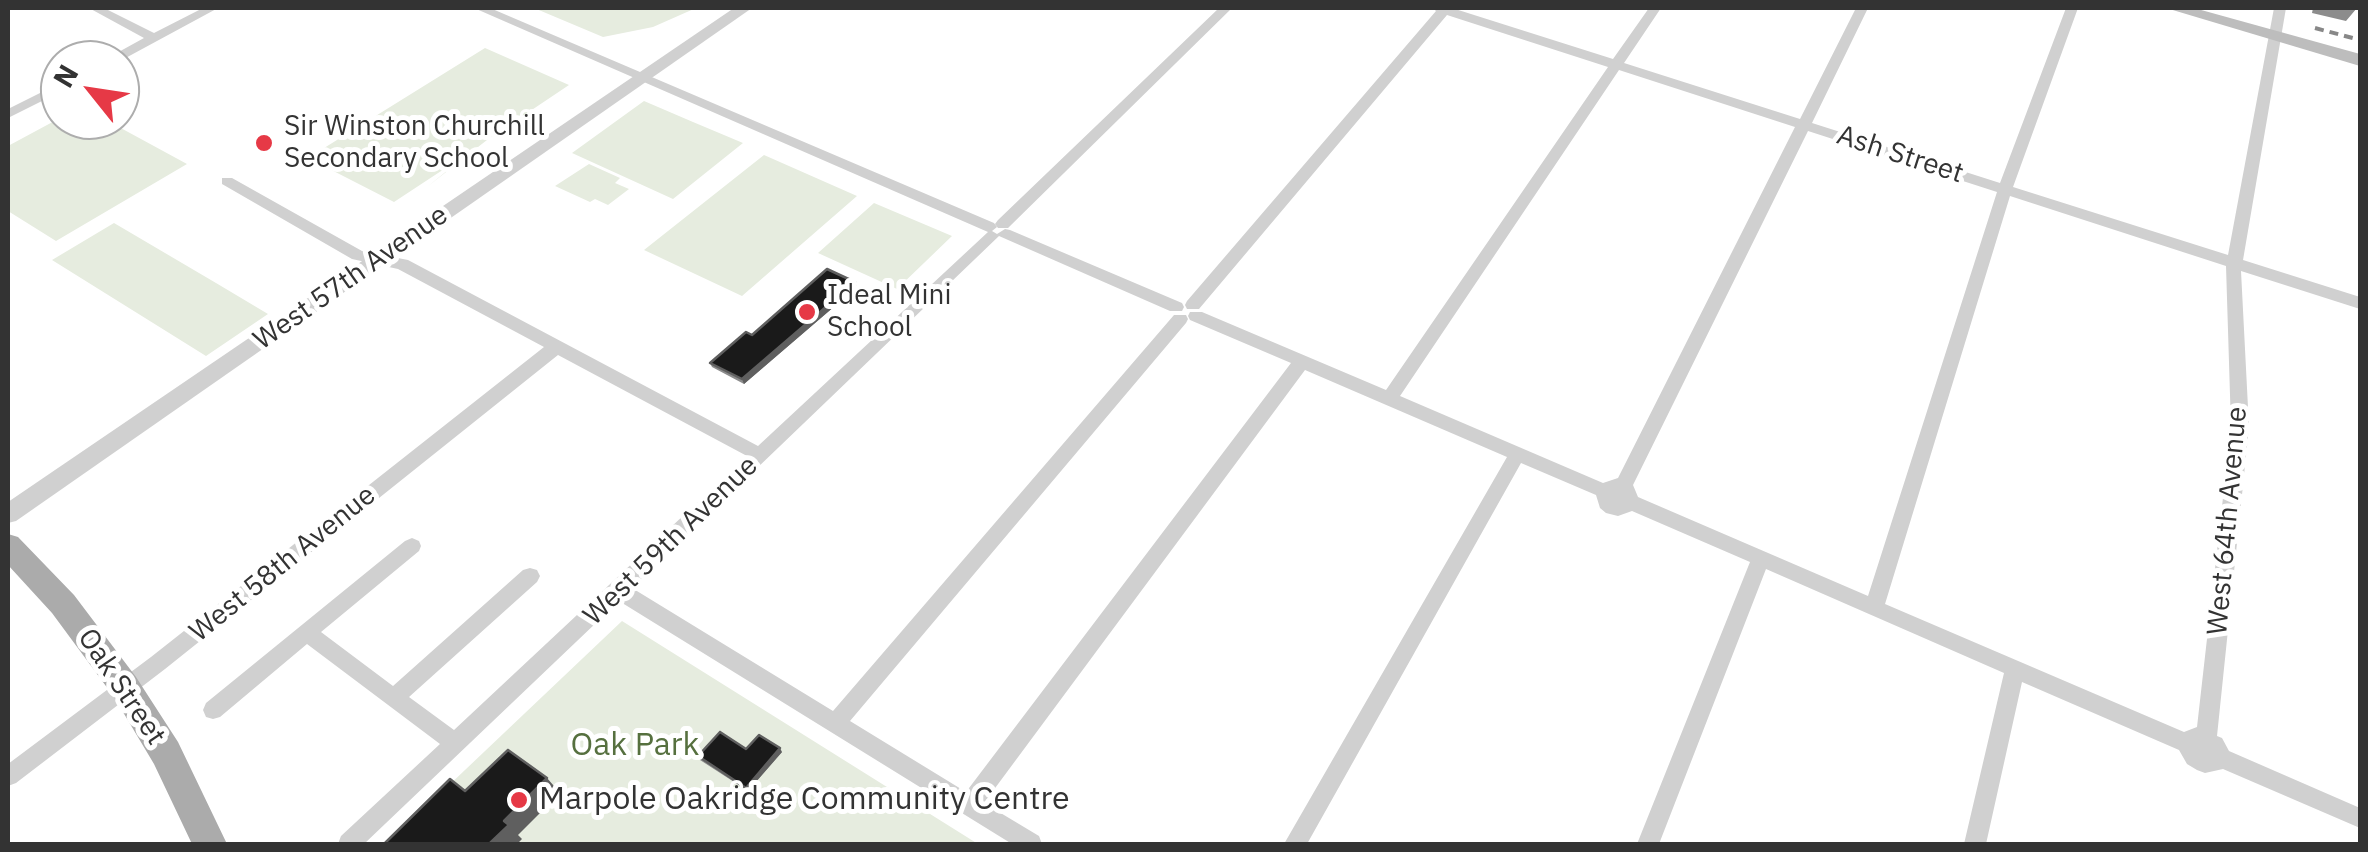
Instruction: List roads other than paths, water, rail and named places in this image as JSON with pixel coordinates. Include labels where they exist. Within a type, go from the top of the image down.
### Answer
[{"type":"main road","points":[[2175,8],[2278,23],[2360,60]]},
{"type":"main road","points":[[2222,8],[2360,49]]},
{"type":"main road","name":"Oak Street","points":[[8,546],[63,604],[125,686],[166,752],[210,844]]},
{"type":"street","points":[[95,8],[154,38]]},
{"type":"street","points":[[140,45],[212,8]]},
{"type":"street","points":[[480,8],[1516,454],[1618,494],[1760,560],[2015,669],[2196,740],[2194,757],[2205,764],[2216,764],[2221,758],[2360,818]]},
{"type":"street","name":"West 57th Avenue","points":[[8,514],[744,8]]},
{"type":"street","name":"West 59th Avenue","points":[[349,844],[620,591],[1226,8]]},
{"type":"street","points":[[836,723],[1443,8]]},
{"type":"street","name":"Ash Street","points":[[1443,8],[2360,303]]},
{"type":"street","points":[[1388,399],[1655,8]]},
{"type":"street","points":[[1618,494],[1862,8]]},
{"type":"street","points":[[1874,608],[2005,189],[2072,8]]},
{"type":"street","name":"West 64th Avenue","points":[[2196,740],[2240,427],[2234,263],[2278,23]]},
{"type":"street","points":[[8,114],[40,97]]},
{"type":"street","points":[[227,181],[358,254],[402,264],[760,455]]},
{"type":"street","name":"West 58th Avenue","points":[[8,776],[556,347]]},
{"type":"street","points":[[968,805],[1301,362]]},
{"type":"street","points":[[1294,844],[1516,454]]},
{"type":"street","points":[[212,710],[412,546]]},
{"type":"street","points":[[1648,844],[1760,560]]},
{"type":"street","points":[[394,698],[530,576]]},
{"type":"street","points":[[620,591],[1031,844]]},
{"type":"street","points":[[307,633],[456,744]]},
{"type":"street","points":[[1975,844],[2015,669]]},
{"type":"railway","points":[[2315,28],[2360,40]]},
{"type":"place","name":"Sir Winston Churchill Secondary School","points":[[264,143]]},
{"type":"place","name":"Ideal Mini School","points":[[807,312]]},
{"type":"place","name":"Marpole Oakridge Community Centre","points":[[519,800]]},
{"type":"park label","name":"Oak Park","points":[[635,746]]}]
